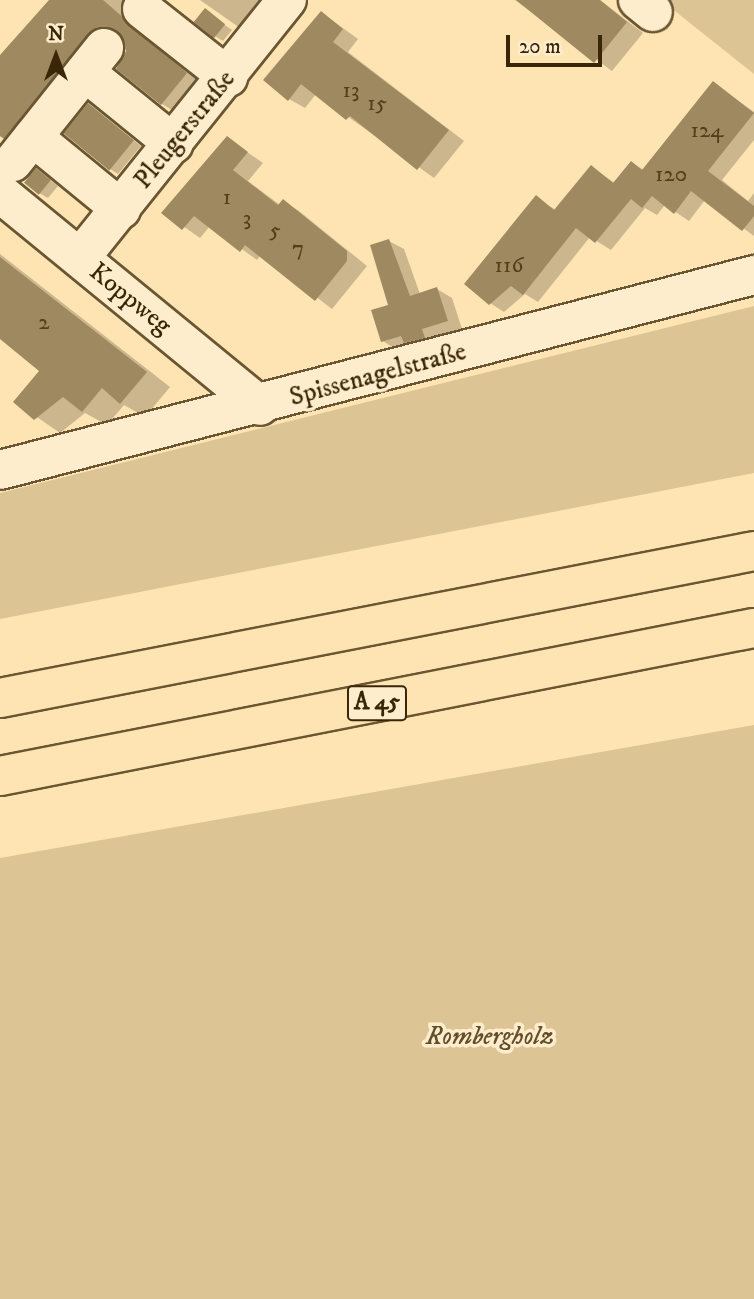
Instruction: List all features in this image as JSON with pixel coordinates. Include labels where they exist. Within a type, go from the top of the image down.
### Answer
[{"type":"highway","points":[[0,698],[754,551]]},
{"type":"highway","name":"A 45","points":[[0,776],[754,628]]},
{"type":"street","name":"Pleugerstraße","points":[[80,258],[228,77],[276,4]]},
{"type":"street","points":[[142,9],[228,77]]},
{"type":"street","points":[[121,209],[15,164],[94,60],[174,144]]},
{"type":"street","name":"Koppweg","points":[[15,164],[80,258],[260,406]]},
{"type":"street","name":"Spissenagelstraße","points":[[0,470],[260,406],[754,275]]},
{"type":"green space","points":[[661,0],[754,0],[754,74]]},
{"type":"green space","points":[[754,306],[754,473],[0,619],[0,493]]},
{"type":"green space","name":"Rombergholz","points":[[754,725],[754,1299],[0,1299],[0,858]]},
{"type":"building","points":[[49,0],[103,0],[187,73],[161,105],[116,69],[126,51],[118,31],[97,27],[4,139],[0,136],[0,55]]},
{"type":"building","points":[[516,0],[600,0],[627,22],[594,63]]},
{"type":"building","points":[[205,8],[225,24],[214,38],[194,22]]},
{"type":"building","points":[[321,11],[343,29],[333,42],[449,130],[417,170],[350,116],[346,120],[301,84],[288,101],[263,80]]},
{"type":"building","points":[[713,81],[754,113],[708,171],[754,206],[754,216],[742,231],[691,191],[674,214],[652,196],[642,208],[631,199],[595,243],[576,228],[523,295],[511,286],[489,305],[464,284],[536,195],[554,210],[591,165],[613,183],[631,161],[642,170]]},
{"type":"building","points":[[88,103],[134,140],[109,170],[63,133]]},
{"type":"building","points":[[227,136],[248,152],[233,170],[278,205],[283,199],[347,251],[347,261],[315,301],[245,245],[240,252],[194,216],[182,230],[161,213]]},
{"type":"building","points":[[36,168],[51,180],[39,195],[24,183]]},
{"type":"building","points":[[389,239],[410,296],[437,287],[448,321],[422,329],[425,338],[404,343],[401,336],[381,342],[371,310],[388,305],[370,245]]},
{"type":"building","points":[[0,257],[147,372],[120,404],[102,388],[82,412],[63,397],[34,420],[13,402],[39,371],[0,339]]}]
